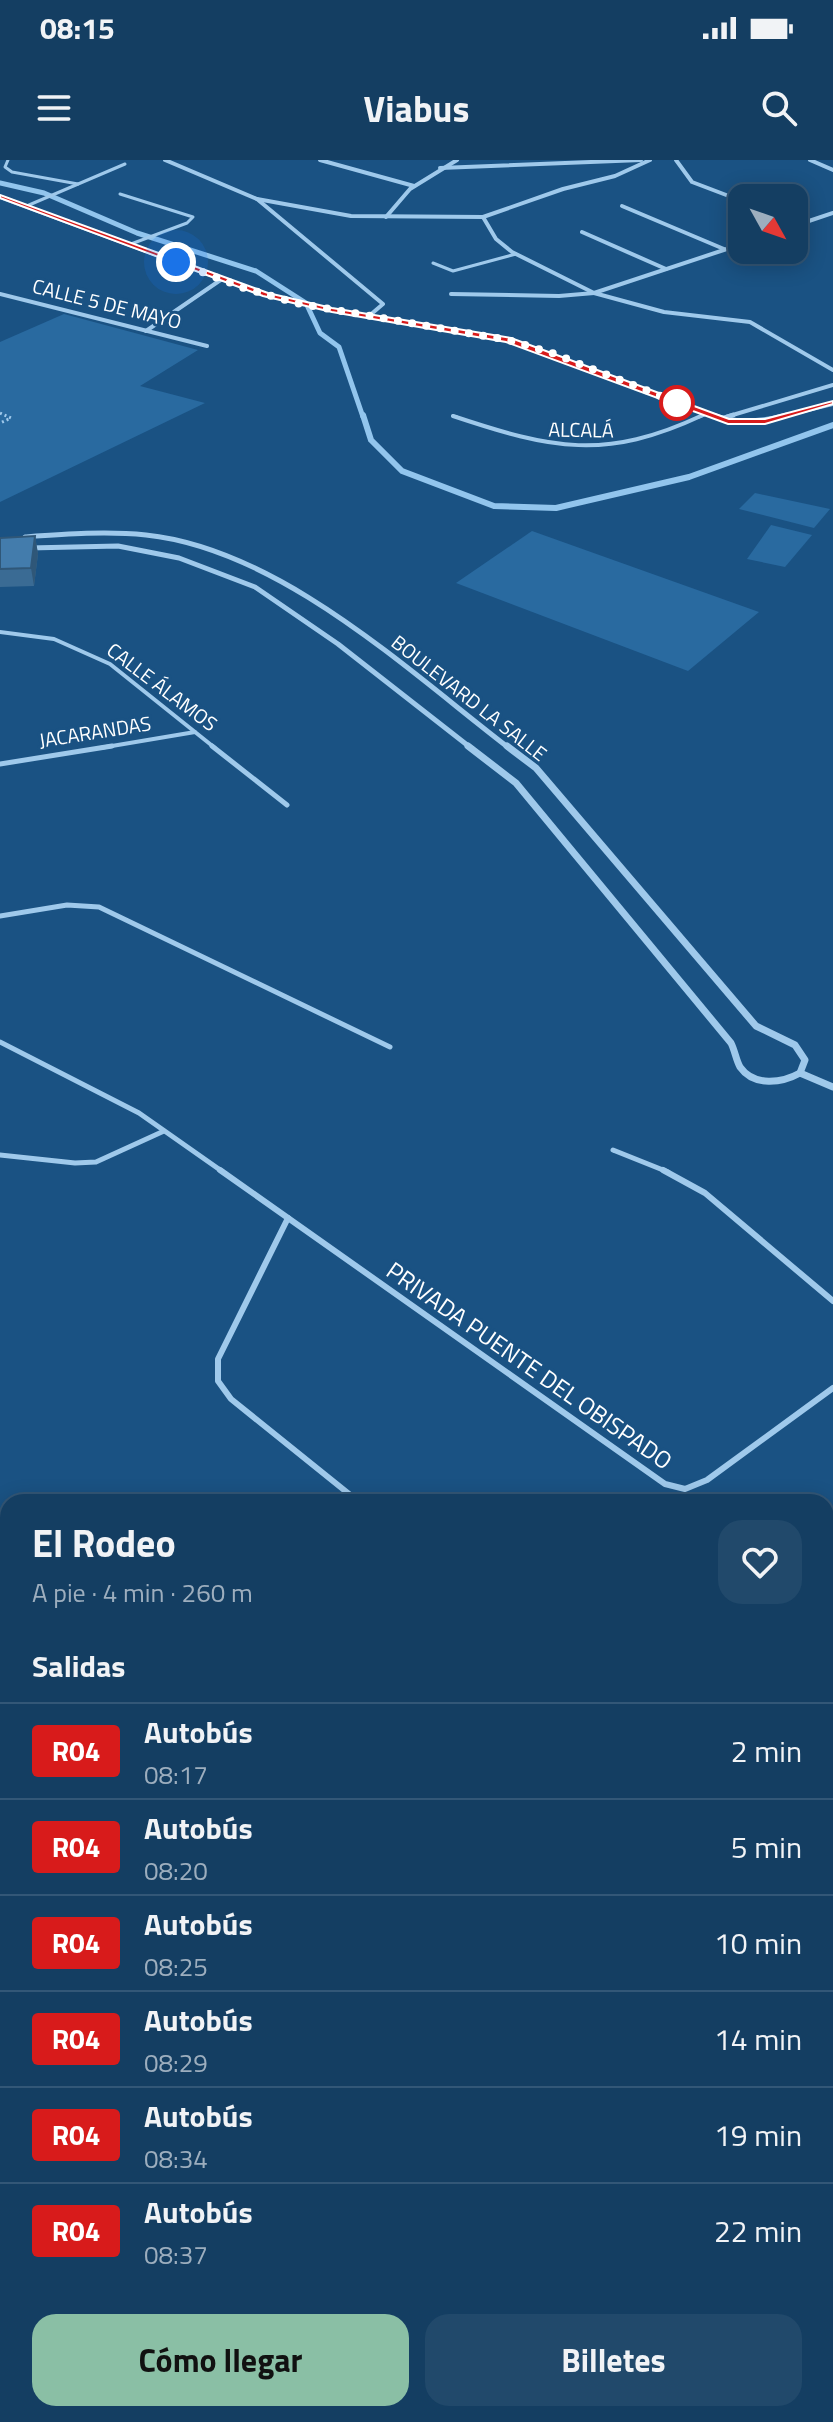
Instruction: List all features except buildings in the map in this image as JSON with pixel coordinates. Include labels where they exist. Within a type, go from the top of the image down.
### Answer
[{"type":"street","points":[[165,160],[257,199],[351,216],[386,217],[483,217],[563,189],[615,176],[650,160]]},
{"type":"street","points":[[320,160],[414,186]]},
{"type":"street","points":[[386,217],[414,186],[457,160]]},
{"type":"street","points":[[440,168],[641,160]]},
{"type":"street","points":[[676,160],[692,182],[728,196]]},
{"type":"street","points":[[810,160],[833,170]]},
{"type":"street","points":[[0,197],[296,303],[487,335],[529,346],[720,419],[755,423],[833,404]]},
{"type":"street","points":[[257,199],[383,304],[369,316]]},
{"type":"street","points":[[622,206],[724,250]]},
{"type":"street","points":[[808,221],[833,213]]},
{"type":"street","points":[[483,217],[500,244],[594,293],[664,312],[750,322],[833,370]]},
{"type":"street","points":[[582,232],[667,269]]},
{"type":"street","points":[[451,294],[568,297],[594,293],[728,249]]},
{"type":"street","points":[[146,331],[222,279]]},
{"type":"street","name":"CALLE 5 DE MAYO","points":[[0,294],[207,346]]},
{"type":"street","points":[[720,419],[833,385]]},
{"type":"street","name":"BOULEVARD LA SALLE","points":[[12,538],[92,532],[148,535],[184,542],[262,570],[310,596],[543,775],[756,1026],[799,1049],[805,1060],[800,1073],[776,1082],[762,1081],[747,1074],[737,1063],[731,1043],[516,783],[338,644],[267,595],[220,572],[149,551],[68,546],[14,549]]},
{"type":"street","points":[[800,1073],[833,1087]]},
{"type":"lane","points":[[8,160],[5,167],[12,172],[79,184]]},
{"type":"lane","points":[[29,205],[125,164]]},
{"type":"lane","points":[[120,194],[193,217],[191,221],[131,244]]},
{"type":"lane","points":[[433,263],[453,271],[516,254]]},
{"type":"lane","name":"ALCALÁ","points":[[453,416],[532,442],[588,447],[645,441],[706,414]]},
{"type":"lane","name":"CALLE ÁLAMOS","points":[[0,632],[54,639],[94,655],[287,805]]},
{"type":"lane","name":"JACARANDAS","points":[[0,764],[195,732]]},
{"type":"lane","points":[[0,916],[67,905],[99,907],[390,1047]]},
{"type":"lane","name":"PRIVADA PUENTE DEL OBISPADO","points":[[0,1042],[119,1102],[164,1131],[654,1478],[673,1487],[685,1489],[707,1480],[833,1388]]},
{"type":"lane","points":[[0,1155],[75,1163],[96,1162],[164,1131]]},
{"type":"lane","points":[[613,1150],[674,1175],[705,1193],[833,1301]]},
{"type":"lane","points":[[288,1218],[218,1359],[215,1377],[219,1388],[231,1399],[349,1494]]},
{"type":"path","points":[[0,413],[11,418],[0,423]]},
{"type":"shaded area","points":[[64,314],[198,350],[140,386],[205,403],[0,502],[0,342]]},
{"type":"shaded area","points":[[755,493],[830,509],[814,528],[739,509]]},
{"type":"shaded area","points":[[771,525],[812,535],[785,567],[747,559]]},
{"type":"shaded area","points":[[532,531],[759,612],[688,671],[456,583]]},
{"type":"waterway","points":[[0,183],[44,193],[137,233],[256,271],[306,303],[320,333],[339,347],[363,417]]},
{"type":"waterway","points":[[363,415],[371,440],[402,471],[494,506],[556,508],[689,477],[833,425]]},
{"type":"bus line","name":"R04","points":[[0,197],[38,208],[265,295],[332,310],[508,340],[552,353],[728,421],[765,421],[833,404]]},
{"type":"route","points":[[176,262],[282,300],[508,340],[552,353],[681,404],[677,403]]}]
